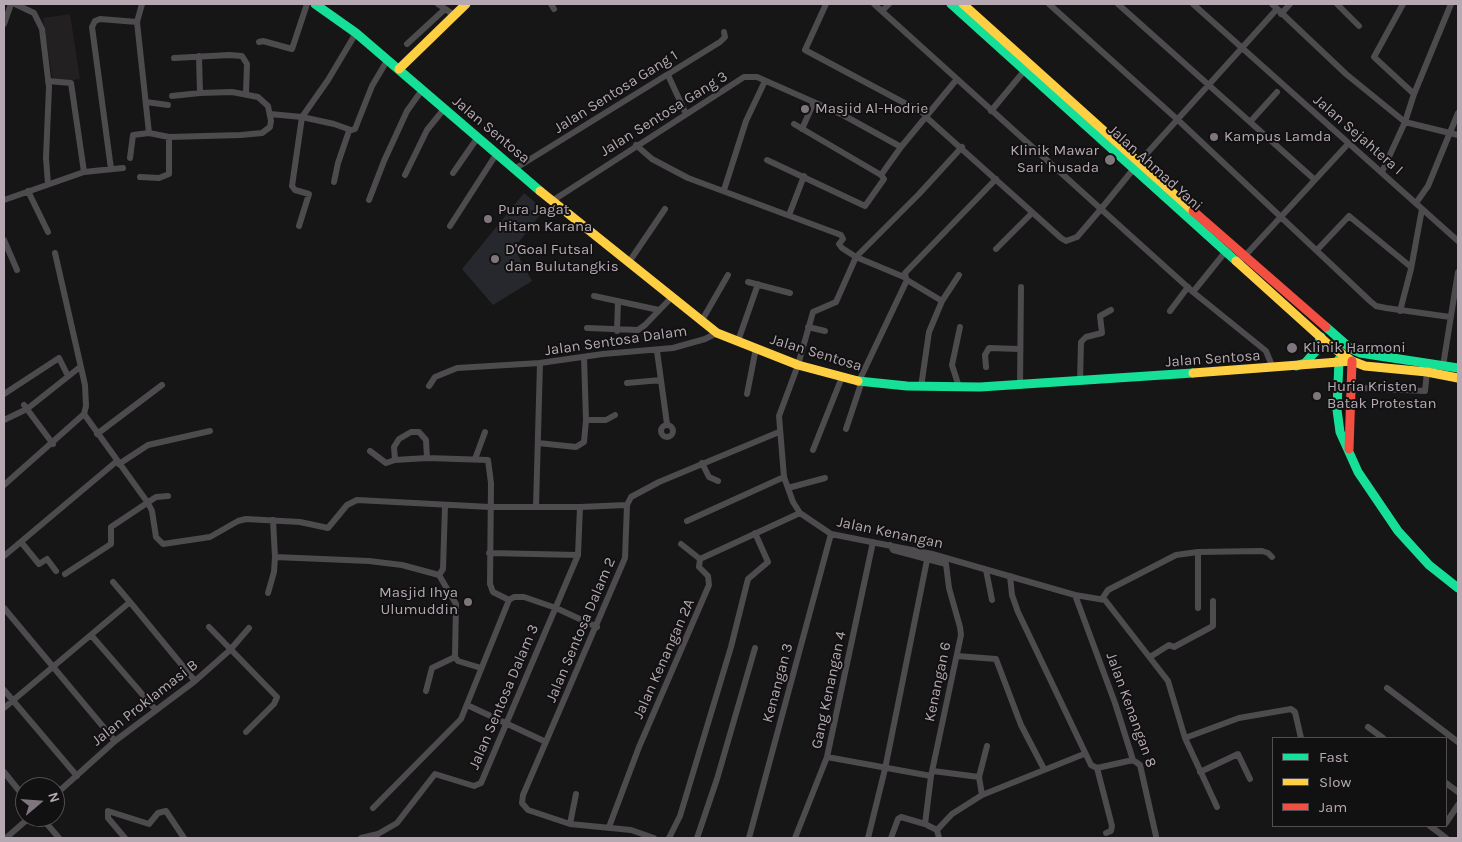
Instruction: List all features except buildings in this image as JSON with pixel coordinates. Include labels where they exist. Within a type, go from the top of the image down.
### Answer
[{"type":"street","points":[[4,24],[11,4]]},
{"type":"street","points":[[15,4],[34,13],[42,29],[48,81],[48,184]]},
{"type":"street","points":[[142,4],[136,22],[149,133]]},
{"type":"street","points":[[259,42],[263,41],[292,49],[307,4]]},
{"type":"street","name":"Jalan Sentosa","points":[[315,4],[356,33],[388,59],[478,138],[701,322],[717,333],[798,365],[861,381],[921,387],[959,388],[1080,382],[1352,361]]},
{"type":"street","points":[[438,4],[454,15]]},
{"type":"street","points":[[399,69],[466,4]]},
{"type":"street","points":[[826,4],[805,50],[926,116],[1032,213],[1066,241],[1077,237],[1137,165],[1276,9],[1290,4]]},
{"type":"street","points":[[874,4],[1191,290],[1266,351],[1273,368]]},
{"type":"street","points":[[882,11],[889,4]]},
{"type":"street","name":"Jalan Ahmad Yani","points":[[951,4],[1137,165],[1226,251],[1241,259],[1340,340]]},
{"type":"street","name":"Jalan Ahmad Yani","points":[[963,4],[1241,259],[1321,337],[1352,361]]},
{"type":"street","points":[[1048,4],[1178,120],[1376,306],[1450,317]]},
{"type":"street","points":[[1118,4],[1210,84],[1315,180]]},
{"type":"street","name":"Jalan Sejahtera I","points":[[1194,4],[1458,241]]},
{"type":"street","points":[[1337,4],[1359,26]]},
{"type":"street","points":[[1403,4],[1374,57],[1414,94]]},
{"type":"street","points":[[1382,172],[1405,122],[1414,94],[1451,4]]},
{"type":"street","points":[[407,44],[445,9]]},
{"type":"street","points":[[1276,9],[1353,80],[1405,122],[1458,134]]},
{"type":"street","points":[[111,169],[92,27],[95,20],[100,19],[136,22]]},
{"type":"street","name":"Jalan Sentosa Gang 1","points":[[516,168],[668,76],[720,42],[725,38],[724,32]]},
{"type":"street","points":[[299,226],[309,194],[296,190],[292,186],[302,116],[328,80],[356,33]]},
{"type":"street","points":[[174,58],[229,55],[244,58],[247,64],[246,93]]},
{"type":"street","points":[[199,56],[200,93]]},
{"type":"street","points":[[334,182],[338,164],[351,130],[354,129],[372,86],[388,59]]},
{"type":"street","points":[[991,111],[1025,70]]},
{"type":"street","points":[[668,76],[686,114]]},
{"type":"street","name":"Jalan Sentosa Gang 3","points":[[552,200],[744,77],[757,77],[814,102],[843,115],[901,147]]},
{"type":"street","points":[[881,174],[926,116],[958,79]]},
{"type":"street","points":[[48,81],[71,83],[84,172]]},
{"type":"street","points":[[724,190],[746,121],[765,81]]},
{"type":"street","points":[[370,200],[384,161],[407,111],[422,90]]},
{"type":"street","points":[[1250,122],[1277,92]]},
{"type":"street","points":[[130,158],[133,135],[149,133],[169,138],[262,133],[270,127],[270,114],[264,101],[246,93],[200,93],[172,96]]},
{"type":"street","points":[[146,102],[168,105]]},
{"type":"street","points":[[802,129],[814,102]]},
{"type":"street","points":[[405,175],[427,130],[444,109]]},
{"type":"street","points":[[1416,202],[1428,186],[1458,112]]},
{"type":"street","points":[[270,114],[302,116],[351,130]]},
{"type":"street","points":[[767,160],[865,206],[884,179],[881,174],[794,124]]},
{"type":"street","points":[[140,177],[159,178],[169,174],[169,138]]},
{"type":"street","points":[[453,173],[478,138]]},
{"type":"street","points":[[1241,259],[1348,144]]},
{"type":"street","points":[[636,145],[668,168],[841,235],[842,239],[839,246],[856,257],[906,278],[942,301]]},
{"type":"street","points":[[681,544],[700,559],[800,513],[784,478],[778,432],[779,416],[782,403],[798,365],[813,312],[836,302],[856,257],[919,194],[962,147]]},
{"type":"street","points":[[450,226],[497,153]]},
{"type":"street","points":[[4,200],[84,172],[123,168]]},
{"type":"street","points":[[790,215],[804,176]]},
{"type":"street","points":[[846,429],[861,381],[906,278],[905,273],[996,179]]},
{"type":"street","points":[[28,191],[48,232]]},
{"type":"street","points":[[1400,311],[1411,267],[1422,208]]},
{"type":"street","points":[[629,262],[665,209]]},
{"type":"street","points":[[996,249],[1032,213]]},
{"type":"street","points":[[1317,250],[1349,216],[1411,267]]},
{"type":"street","points":[[4,240],[17,270]]},
{"type":"street","points":[[1170,311],[1226,251]]},
{"type":"street","points":[[4,485],[53,444],[84,414],[86,398],[55,253]]},
{"type":"street","points":[[1443,366],[1458,272]]},
{"type":"street","points":[[701,322],[728,275]]},
{"type":"street","points":[[921,387],[929,332],[942,301],[959,275]]},
{"type":"street","points":[[748,282],[790,293]]},
{"type":"street","points":[[738,341],[758,284]]},
{"type":"street","points":[[1020,386],[1021,287]]},
{"type":"street","points":[[594,296],[659,310]]},
{"type":"street","points":[[587,328],[617,331],[638,330],[645,326],[672,297]]},
{"type":"street","points":[[617,331],[618,301]]},
{"type":"street","points":[[1080,382],[1081,342],[1086,337],[1100,335],[1102,330],[1100,316],[1111,310]]},
{"type":"street","points":[[959,388],[952,365],[960,326]]},
{"type":"street","points":[[808,327],[825,331]]},
{"type":"street","name":"Jalan Sentosa Dalam","points":[[536,507],[540,363],[657,350],[706,339],[717,333]]},
{"type":"street","points":[[1296,366],[1305,362],[1315,352],[1321,337]]},
{"type":"street","points":[[1340,340],[1341,353],[1338,363],[1337,410],[1340,432],[1350,449],[1358,472],[1369,491],[1398,531],[1429,565],[1458,588]]},
{"type":"street","points":[[1340,340],[1352,361],[1350,449]]},
{"type":"street","points":[[1340,340],[1360,353],[1458,368]]},
{"type":"street","points":[[747,394],[756,348]]},
{"type":"street","points":[[986,366],[985,355],[989,348],[1019,348]]},
{"type":"street","points":[[657,350],[667,424]]},
{"type":"street","points":[[538,443],[576,447],[582,445],[586,420],[584,357]]},
{"type":"street","points":[[4,394],[59,359],[68,376]]},
{"type":"street","points":[[1352,361],[1365,366],[1427,372],[1458,378]]},
{"type":"street","points":[[430,386],[435,377],[448,370],[540,363]]},
{"type":"street","points":[[4,420],[26,407],[80,367]]},
{"type":"street","points":[[1362,388],[1423,391],[1426,389],[1427,372]]},
{"type":"street","points":[[813,450],[842,377]]},
{"type":"street","points":[[627,383],[661,380]]},
{"type":"street","points":[[97,434],[162,385]]},
{"type":"street","points":[[26,407],[53,444]]},
{"type":"street","points":[[84,414],[148,502],[152,511],[156,537],[163,544],[210,538],[242,519],[258,518],[328,528],[351,502],[368,500],[445,506],[490,507],[627,505],[631,497],[778,432]]},
{"type":"street","points":[[586,420],[606,420],[615,416]]},
{"type":"street","points":[[4,556],[118,463],[148,445],[210,432]]},
{"type":"street","points":[[395,460],[394,447],[399,439],[411,432],[419,432],[426,440],[427,458]]},
{"type":"street","points":[[475,459],[485,432]]},
{"type":"street","points":[[370,451],[383,462],[427,458],[484,459],[490,463],[490,588],[492,592],[509,600]]},
{"type":"street","points":[[702,464],[709,476],[718,481]]},
{"type":"street","points":[[687,521],[784,478]]},
{"type":"street","points":[[788,488],[825,478]]},
{"type":"street","points":[[65,574],[110,544],[110,527],[156,497],[168,496]]},
{"type":"street","name":"Jalan Sentosa Dalam 2","points":[[570,824],[528,810],[522,803],[523,795],[597,627],[625,558],[627,505]]},
{"type":"street","points":[[440,575],[443,569],[445,506]]},
{"type":"street","name":"Jalan Sentosa Dalam 3","points":[[361,838],[378,834],[397,823],[434,774],[474,786],[481,783],[578,555],[580,507]]},
{"type":"street","name":"Jalan Kenangan","points":[[800,513],[831,534],[932,554],[1075,595],[1102,599]]},
{"type":"street","points":[[268,593],[274,572],[273,520]]},
{"type":"street","points":[[669,838],[683,808],[731,647],[748,579],[768,562],[755,533]]},
{"type":"street","name":"Kenangan 3","points":[[749,838],[831,534]]},
{"type":"street","points":[[20,542],[39,564],[47,560],[56,572]]},
{"type":"street","name":"Gang Kenangan 4","points":[[795,838],[827,757],[873,542]]},
{"type":"street","name":"Kenangan 6","points":[[890,545],[892,550],[944,563],[947,567],[949,588],[961,632],[932,774],[925,824]]},
{"type":"street","points":[[1216,807],[1186,738],[1171,689],[1150,657],[1109,603],[1102,599],[1108,590],[1166,558],[1198,552],[1262,551],[1272,557]]},
{"type":"street","points":[[1198,552],[1198,608]]},
{"type":"street","points":[[489,553],[578,555]]},
{"type":"street","points":[[275,557],[369,561],[402,565],[440,575],[456,604],[455,657],[458,661],[481,668]]},
{"type":"street","name":"Jalan Kenangan 2A","points":[[609,827],[639,747],[709,585],[708,576],[699,567],[700,559]]},
{"type":"street","points":[[868,838],[886,769],[927,560]]},
{"type":"street","points":[[986,570],[992,600]]},
{"type":"street","points":[[1010,576],[1012,595],[1018,612],[1084,754],[1091,765],[1097,768],[1133,760]]},
{"type":"street","points":[[113,582],[195,681]]},
{"type":"street","name":"Jalan Kenangan 8","points":[[1075,595],[1115,703],[1133,760],[1140,765],[1156,836]]},
{"type":"street","points":[[373,808],[434,744],[456,725],[467,705],[509,600],[519,596],[556,608],[597,627]]},
{"type":"street","points":[[4,708],[129,601]]},
{"type":"street","points":[[1150,657],[1170,645],[1174,648],[1213,626],[1213,601]]},
{"type":"street","points":[[4,608],[51,668],[114,741]]},
{"type":"street","points":[[209,627],[277,697],[274,704],[246,732]]},
{"type":"street","name":"Jalan Proklamasi B","points":[[65,786],[114,741],[195,681],[230,650],[249,628]]},
{"type":"street","points":[[91,635],[155,709]]},
{"type":"street","points":[[697,838],[718,779],[756,648]]},
{"type":"street","points":[[957,656],[996,659],[1015,711],[1044,769]]},
{"type":"street","points":[[426,691],[432,668],[455,657]]},
{"type":"street","points":[[1387,688],[1458,742]]},
{"type":"street","points":[[4,690],[77,776]]},
{"type":"street","points":[[467,705],[546,742]]},
{"type":"street","points":[[1186,738],[1239,718],[1291,709],[1295,712],[1301,737]]},
{"type":"street","points":[[1368,727],[1382,737]]},
{"type":"street","points":[[982,795],[979,777],[987,746]]},
{"type":"street","points":[[937,830],[952,814],[982,795],[1084,754]]},
{"type":"street","points":[[1200,772],[1238,754],[1250,779]]},
{"type":"street","points":[[827,757],[886,769],[979,777]]},
{"type":"street","points":[[1097,768],[1112,826],[1111,831],[1106,833]]},
{"type":"street","points":[[4,772],[15,786]]},
{"type":"street","points":[[1447,784],[1458,792]]},
{"type":"street","points":[[576,794],[570,824],[631,830],[654,838]]},
{"type":"street","points":[[1447,822],[1458,805]]},
{"type":"street","points":[[124,838],[108,818],[108,811],[149,824],[158,814],[166,812],[184,838]]},
{"type":"street","points":[[891,838],[898,819],[901,817],[925,824],[937,830],[939,838]]},
{"type":"street","points":[[6,838],[19,827]]},
{"type":"street","points":[[50,827],[59,838]]},
{"type":"street","points":[[1432,827],[1446,838]]},
{"type":"street","points":[[1438,831],[1442,827]]},
{"type":"shaded area","points":[[70,14],[80,79],[53,83],[43,18]]},
{"type":"shaded area","name":"D'Goal Futsal dan Bulutangkis","points":[[524,193],[544,210],[514,248],[532,281],[493,305],[462,269]]},
{"type":"traffic: fast","points":[[315,4],[356,33],[540,191]]},
{"type":"traffic: fast","points":[[951,4],[1236,261]]},
{"type":"traffic: fast","points":[[1326,327],[1351,349],[1360,353],[1458,368]]},
{"type":"traffic: fast","points":[[1296,366],[1305,363],[1315,352],[1321,337]]},
{"type":"traffic: fast","points":[[1339,359],[1337,410],[1340,432],[1358,472],[1398,531],[1429,565],[1458,588]]},
{"type":"traffic: fast","points":[[858,381],[907,386],[980,387],[1193,373]]},
{"type":"traffic: slow","points":[[399,69],[466,4]]},
{"type":"traffic: slow","points":[[963,4],[1193,211]]},
{"type":"traffic: slow","points":[[540,191],[717,333],[798,365],[858,381]]},
{"type":"traffic: slow","points":[[1236,261],[1328,344],[1352,361],[1365,366],[1427,372],[1458,378]]},
{"type":"traffic: slow","points":[[1193,373],[1352,361]]},
{"type":"traffic: jam","points":[[1193,211],[1326,327]]},
{"type":"traffic: jam","points":[[1349,449],[1352,361]]},
{"type":"place","name":"Masjid Al-Hodrie","points":[[805,109]]},
{"type":"place","name":"Kampus Lamda","points":[[1214,137]]},
{"type":"place","name":"Klinik Mawar Sari husada","points":[[1110,160]]},
{"type":"place","name":"Pura Jagat Hitam Karana","points":[[488,219]]},
{"type":"place","name":"D'Goal Futsal dan Bulutangkis","points":[[495,259]]},
{"type":"place","name":"Klinik Harmoni","points":[[1292,348]]},
{"type":"place","name":"Huria Kristen Batak Protestan","points":[[1317,396]]},
{"type":"place","name":"Masjid Ihya Ulumuddin","points":[[468,602]]}]
